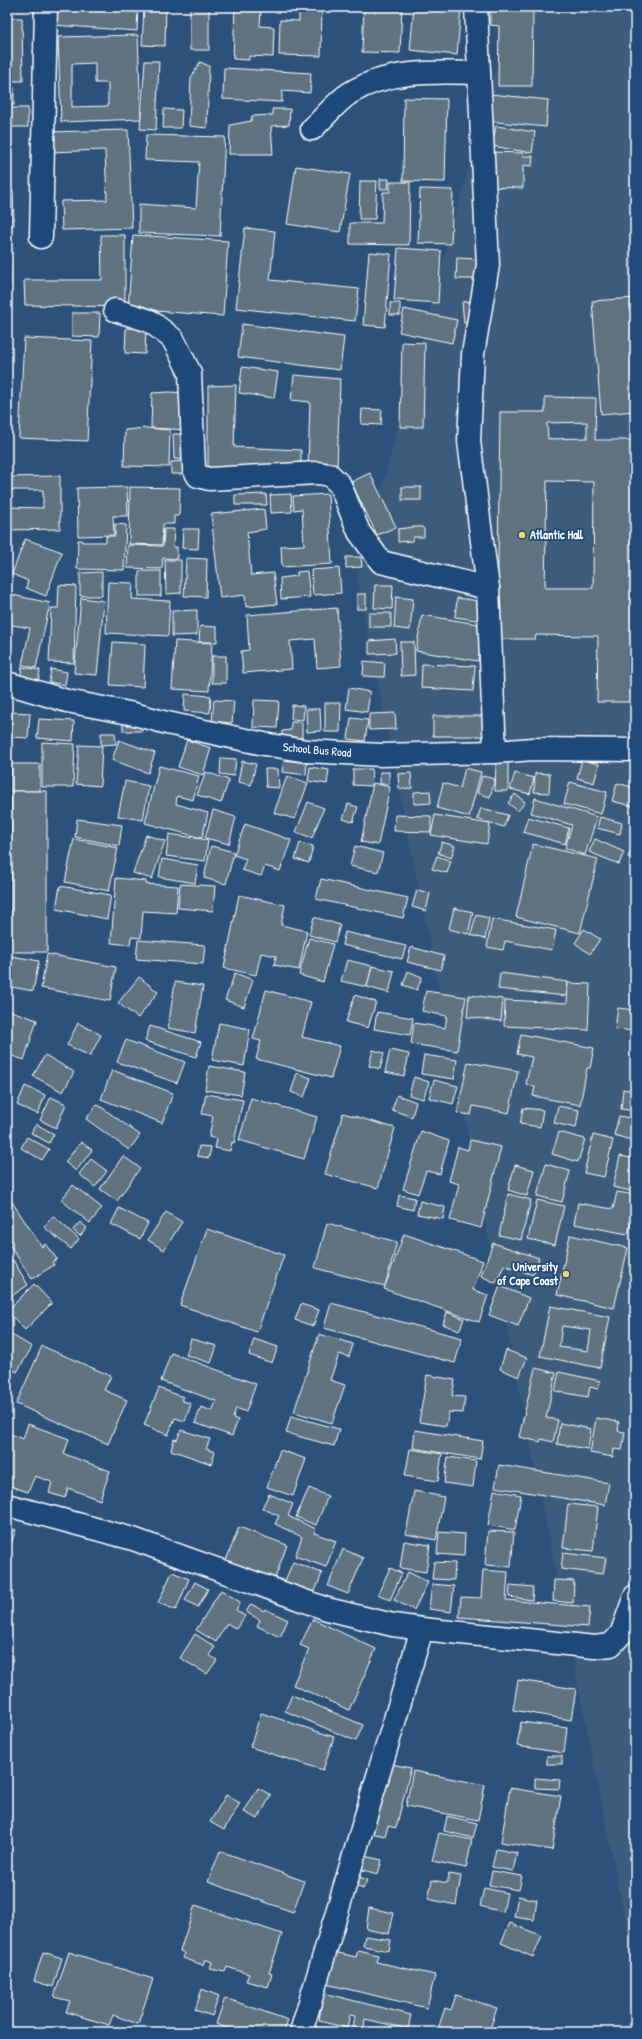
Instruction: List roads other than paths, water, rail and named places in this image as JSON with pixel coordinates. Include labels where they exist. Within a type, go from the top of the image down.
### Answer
[{"type":"street","points":[[41,237],[46,7]]},
{"type":"street","points":[[476,7],[488,265],[472,354],[469,441],[488,588],[495,752]]},
{"type":"street","points":[[312,129],[350,93],[385,78],[425,72],[479,73]]},
{"type":"street","points":[[115,310],[150,321],[173,339],[187,366],[190,373],[194,469],[198,476],[209,479],[318,473],[330,475],[340,485],[359,532],[381,562],[488,588]]},
{"type":"street","name":"School Bus Road","points":[[7,683],[67,701],[134,714],[167,723],[264,744],[303,750],[381,755],[534,750],[635,750]]},
{"type":"street","points":[[7,1505],[133,1539],[327,1609],[393,1625],[594,1647],[611,1645],[621,1634],[635,1596]]},
{"type":"street","points":[[301,2032],[422,1629]]},
{"type":"place","name":"Atlantic Hall","points":[[522,535]]},
{"type":"place","name":"University of Cape Coast","points":[[566,1274]]}]
